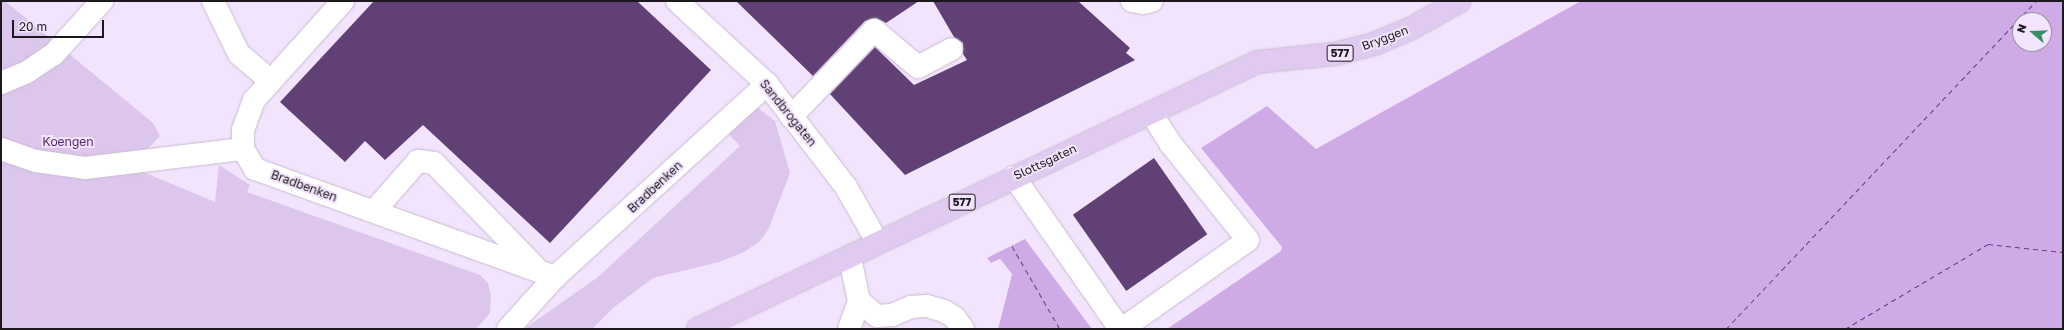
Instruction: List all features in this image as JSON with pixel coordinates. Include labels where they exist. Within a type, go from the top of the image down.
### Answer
[{"type":"main road","name":"Bryggen","points":[[1212,82],[1257,62],[1335,54],[1374,44],[1410,29],[1460,1]]},
{"type":"main road","name":"Slottsgaten","points":[[878,243],[1212,82]]},
{"type":"main road","name":"577","points":[[698,329],[850,258],[878,243]]},
{"type":"street","points":[[1,83],[27,72],[54,54],[102,1]]},
{"type":"street","points":[[213,1],[238,54],[271,81]]},
{"type":"street","points":[[1,149],[36,162],[85,168],[243,149],[243,130],[254,100],[344,1]]},
{"type":"street","name":"Sandbrogaten","points":[[677,1],[767,84],[846,187],[878,243]]},
{"type":"street","points":[[1132,1],[1143,3],[1152,1]]},
{"type":"street","points":[[791,117],[874,30],[918,67],[952,49]]},
{"type":"street","name":"Bradbenken","points":[[243,149],[255,169],[547,274],[767,84]]},
{"type":"street","points":[[1014,177],[1121,329],[1248,240],[1170,143],[1151,112]]},
{"type":"street","points":[[374,211],[418,161],[434,162],[547,274],[508,329]]},
{"type":"street","points":[[849,329],[860,301],[850,258]]},
{"type":"street","points":[[860,301],[877,316],[892,315],[911,307],[927,306],[944,310],[955,318],[963,329]]},
{"type":"green space","name":"Koengen","points":[[1,1],[5,1],[153,123],[160,136],[131,167],[215,202],[219,165],[250,185],[247,192],[480,275],[488,283],[491,296],[490,313],[476,329],[1,329]]},
{"type":"green space","points":[[749,101],[775,121],[790,173],[768,230],[760,241],[744,252],[719,262],[653,278],[613,308],[592,329],[524,329],[598,277],[740,146],[721,126]]},
{"type":"shaded area","points":[[1581,1],[2063,1],[2063,329],[1167,329],[1281,251],[1282,247],[1201,148],[1267,106],[1316,149]]},
{"type":"shaded area","points":[[1025,239],[1092,329],[998,329],[1012,274],[1000,259],[991,263],[987,258]]},
{"type":"pier","points":[[987,258],[991,263],[1000,259],[1012,274],[998,329],[1010,275],[999,262],[989,265]]},
{"type":"building","points":[[374,1],[637,1],[711,70],[550,243],[423,125],[385,160],[365,141],[345,162],[280,102]]},
{"type":"building","points":[[736,1],[919,1],[886,23],[876,18],[865,21],[813,76]]},
{"type":"building","points":[[933,1],[1078,1],[1130,48],[1126,53],[1135,60],[905,175],[830,94],[875,47],[914,85],[967,60],[963,54],[963,43],[954,37]]},
{"type":"building","points":[[1154,158],[1207,234],[1126,291],[1073,215]]},
{"type":"ferry route","points":[[1726,329],[2036,1]]},
{"type":"ferry route","points":[[1845,329],[1988,244],[2063,252]]},
{"type":"ferry route","points":[[1012,246],[1060,329]]}]
